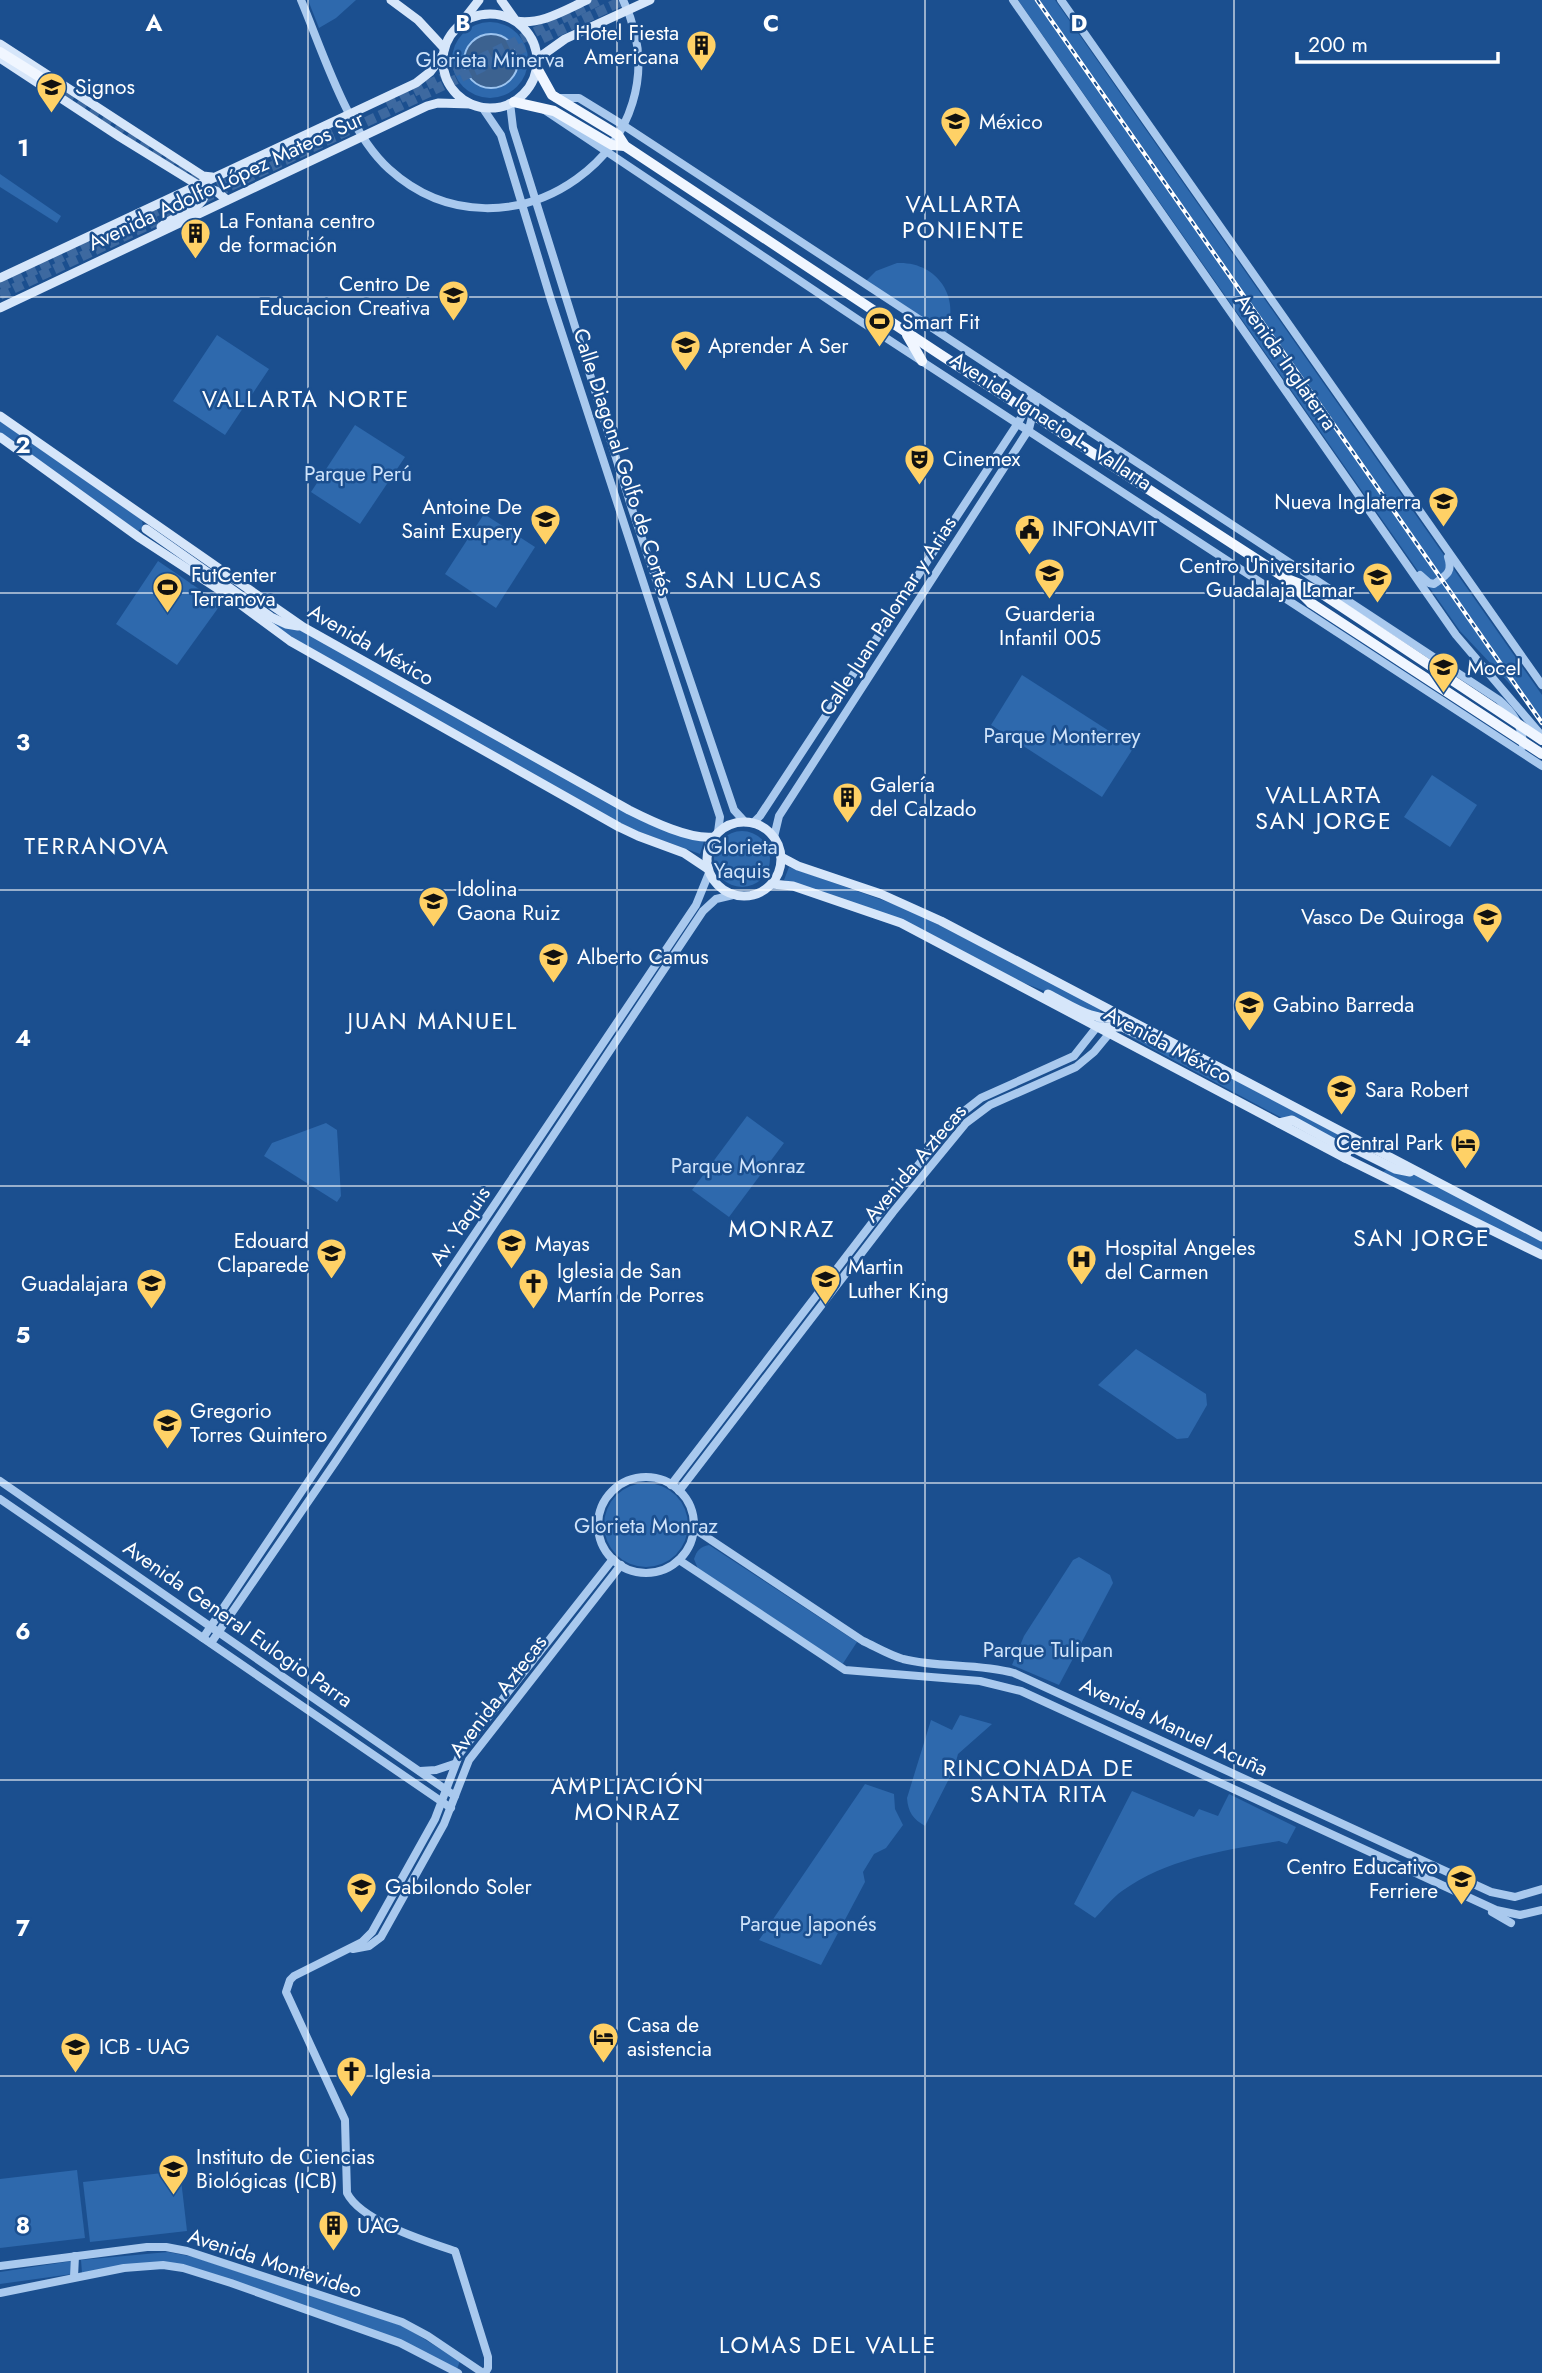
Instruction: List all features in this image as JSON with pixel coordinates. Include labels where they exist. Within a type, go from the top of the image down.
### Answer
[{"type":"main road","points":[[391,0],[418,20],[443,52]]},
{"type":"main road","points":[[478,0],[448,38],[442,66],[449,85],[462,99],[482,107],[501,107],[512,103],[528,88],[537,63],[565,39],[625,5],[650,0]]},
{"type":"main road","points":[[501,0],[531,37],[537,63]]},
{"type":"main road","points":[[462,22],[470,17],[488,13],[530,23],[587,0]]},
{"type":"main road","points":[[0,44],[204,176],[218,176]]},
{"type":"main road","points":[[0,52],[40,77]]},
{"type":"main road","name":"Avenida Adolfo López Mateos Sur","points":[[0,278],[202,186],[416,83],[430,72],[443,52]]},
{"type":"main road","points":[[0,58],[228,200]]},
{"type":"main road","name":"Avenida Ignacio L. Vallarta","points":[[537,63],[546,87],[556,98],[625,146],[1287,579],[1318,591],[1542,738]]},
{"type":"main road","name":"Avenida Adolfo López Mateos Sur","points":[[0,307],[427,106],[438,103],[471,104]]},
{"type":"main road","name":"Avenida Ignacio L. Vallarta","points":[[512,103],[554,111],[615,139]]},
{"type":"main road","points":[[155,234],[169,220],[202,203],[205,198],[202,186]]},
{"type":"main road","points":[[905,331],[922,361]]},
{"type":"main road","name":"Avenida México","points":[[0,416],[303,627],[629,810],[680,831],[708,838],[716,834]]},
{"type":"main road","name":"Avenida México","points":[[0,437],[140,538],[229,596],[299,647],[619,827],[684,853],[708,871]]},
{"type":"main road","points":[[146,529],[271,617],[286,624],[303,627]]},
{"type":"main road","name":"Avenida Ignacio L. Vallarta","points":[[1287,579],[1311,603],[1542,754]]},
{"type":"main road","points":[[749,822],[774,837],[781,857],[779,872],[772,884],[755,895],[733,895],[716,884],[708,871],[707,852],[716,834],[734,823],[749,822]]},
{"type":"main road","name":"Avenida México","points":[[781,857],[798,866],[876,892],[912,908],[1542,1237]]},
{"type":"main road","name":"Avenida México","points":[[772,884],[793,886],[901,923],[1100,1023],[1345,1158],[1542,1255]]},
{"type":"main road","points":[[1100,1023],[1121,1017]]},
{"type":"main road","points":[[1113,1030],[1126,1028],[1167,1048],[1179,1047]]},
{"type":"main road","points":[[1279,1123],[1292,1120],[1336,1143],[1349,1136]]},
{"type":"main road","points":[[1345,1158],[1348,1150],[1355,1149],[1395,1169],[1419,1173]]},
{"type":"street","points":[[301,0],[350,114],[362,136],[387,167],[402,180],[426,194],[476,209],[522,205],[571,185],[590,170],[615,139],[634,94],[637,69],[636,38],[625,5]]},
{"type":"street","name":"Avenida Inglaterra","points":[[1013,0],[1343,475],[1474,658],[1528,717],[1542,738]]},
{"type":"street","name":"Avenida Inglaterra","points":[[1061,0],[1542,685]]},
{"type":"street","name":"Calle Diagonal Golfo de Cortés","points":[[512,103],[513,128],[632,509],[734,810],[749,822]]},
{"type":"street","name":"Calle Diagonal Golfo de Cortés","points":[[482,107],[501,135],[720,817],[716,834]]},
{"type":"street","name":"Avenida Ignacio L. Vallarta","points":[[615,139],[922,361],[1542,766]]},
{"type":"street","name":"Avenida Ignacio L. Vallarta","points":[[615,139],[1035,396],[1499,699],[1520,727],[1524,745],[1521,752]]},
{"type":"street","points":[[1029,412],[1035,396]]},
{"type":"street","name":"Calle Juan Palomar y Arias","points":[[749,822],[760,816],[1018,423],[1029,412]]},
{"type":"street","name":"Calle Juan Palomar y Arias","points":[[774,837],[779,816],[1029,429],[1029,412]]},
{"type":"street","points":[[1409,566],[1429,583],[1434,584],[1447,575],[1451,568],[1446,550]]},
{"type":"street","name":"Av. Yaquis","points":[[214,1629],[233,1594],[696,905],[708,871]]},
{"type":"street","name":"Av. Yaquis","points":[[214,1629],[440,1305],[703,911],[716,899],[733,895]]},
{"type":"street","name":"Avenida Aztecas","points":[[671,1485],[885,1206],[958,1116],[981,1098],[1074,1056],[1108,1010]]},
{"type":"street","name":"Avenida Aztecas","points":[[679,1491],[893,1212],[966,1124],[990,1105],[1068,1072],[1088,1057],[1113,1030],[1121,1017]]},
{"type":"street","points":[[639,1478],[655,1479],[679,1491],[688,1504],[693,1528],[687,1548],[679,1560],[664,1569],[646,1573],[621,1565],[613,1559],[603,1545],[598,1529],[600,1512],[607,1497],[623,1483],[639,1478]]},
{"type":"street","name":"Avenida General Eulogio Parra","points":[[0,1481],[455,1796]]},
{"type":"street","name":"Avenida General Eulogio Parra","points":[[0,1499],[451,1808]]},
{"type":"street","name":"Avenida Manuel Acuña","points":[[693,1528],[863,1641],[893,1656],[919,1662],[982,1666],[1014,1672],[1490,1892],[1515,1897],[1539,1891]]},
{"type":"street","name":"Avenida Aztecas","points":[[484,2373],[488,2368],[488,2357],[455,2250],[415,2237],[360,2210],[347,2193],[345,2120],[286,1992],[290,1980],[295,1976],[362,1942],[372,1933],[435,1819],[460,1753],[613,1559]]},
{"type":"street","name":"Avenida Manuel Acuña","points":[[679,1560],[845,1670],[980,1681],[1021,1691],[1465,1896]]},
{"type":"street","name":"Avenida Aztecas","points":[[347,1950],[369,1946],[381,1937],[451,1808],[469,1760],[621,1565]]},
{"type":"street","points":[[203,1638],[214,1629]]},
{"type":"street","points":[[211,1643],[214,1629]]},
{"type":"street","points":[[318,1717],[326,1706]]},
{"type":"street","points":[[419,1771],[436,1770],[454,1764]]},
{"type":"street","points":[[404,1876],[413,1881]]},
{"type":"street","points":[[1465,1896],[1510,1914],[1520,1915],[1542,1910]]},
{"type":"street","points":[[1465,1896],[1511,1923]]},
{"type":"street","name":"Avenida Montevideo","points":[[0,2266],[147,2247],[166,2247],[208,2257],[415,2328],[484,2373]]},
{"type":"street","points":[[74,2277],[75,2256]]},
{"type":"street","name":"Avenida Montevideo","points":[[0,2293],[74,2277],[163,2265],[203,2273],[400,2343],[458,2373]]},
{"type":"street","points":[[258,2292],[264,2276]]},
{"type":"green space","points":[[308,0],[356,0],[336,18],[319,28]]},
{"type":"green space","points":[[1018,0],[1055,0],[1542,695],[1542,718],[1460,631]]},
{"type":"green space","name":"Glorieta Minerva","points":[[490,22],[505,25],[517,33],[525,45],[528,60],[525,75],[517,87],[505,95],[490,98],[475,95],[463,87],[455,75],[452,60],[455,45],[463,33],[475,25]]},
{"type":"green space","points":[[0,174],[61,216],[57,223],[0,187]]},
{"type":"green space","points":[[897,263],[923,268],[942,283],[950,306],[946,333],[866,281],[876,271]]},
{"type":"green space","points":[[217,335],[269,369],[225,435],[173,401]]},
{"type":"green space","points":[[0,421],[142,520],[143,527],[138,531],[0,435]]},
{"type":"green space","name":"Parque Perú","points":[[355,425],[405,457],[360,524],[311,492]]},
{"type":"green space","points":[[484,514],[535,547],[496,608],[445,574]]},
{"type":"green space","name":"FutCenter Terranova","points":[[158,561],[221,604],[177,665],[116,624]]},
{"type":"green space","points":[[254,606],[303,628],[625,810],[704,841],[700,854],[629,828],[289,639]]},
{"type":"green space","name":"Parque Monterrey","points":[[1022,675],[1134,747],[1102,797],[991,725]]},
{"type":"green space","points":[[1432,775],[1477,805],[1450,847],[1404,817]]},
{"type":"green space","name":"Glorieta Yaquis","points":[[736,831],[748,831],[758,835],[766,843],[770,859],[766,875],[758,883],[748,887],[736,887],[726,883],[718,875],[714,865],[714,853],[718,843],[726,835]]},
{"type":"green space","points":[[789,867],[905,908],[1102,1008],[1097,1017],[1057,996],[1019,981],[940,939],[883,914],[784,880]]},
{"type":"green space","points":[[1125,1032],[1212,1068],[1341,1136],[1338,1141],[1282,1118]]},
{"type":"green space","name":"Parque Monraz","points":[[747,1116],[784,1143],[729,1217],[692,1190]]},
{"type":"green space","points":[[326,1123],[337,1130],[341,1196],[337,1202],[264,1156],[272,1143]]},
{"type":"green space","points":[[1389,1168],[1419,1175],[1542,1238],[1542,1252],[1380,1174]]},
{"type":"green space","points":[[1136,1349],[1206,1394],[1207,1405],[1188,1438],[1177,1439],[1098,1385]]},
{"type":"green space","name":"Glorieta Monraz","points":[[646,1483],[662,1486],[676,1495],[685,1509],[688,1525],[685,1541],[676,1555],[662,1564],[646,1567],[630,1564],[616,1555],[607,1541],[604,1525],[607,1509],[616,1495],[630,1486]]},
{"type":"green space","points":[[709,1545],[857,1642],[842,1665],[698,1569],[695,1556],[699,1549]]},
{"type":"green space","name":"Parque Tulipan","points":[[1079,1557],[1110,1575],[1113,1583],[1059,1685],[1012,1665],[1024,1636],[1073,1560]]},
{"type":"green space","points":[[960,1715],[992,1724],[958,1754],[954,1769],[925,1826],[912,1815],[907,1798],[931,1720],[952,1730]]},
{"type":"green space","name":"Parque Japonés","points":[[865,1784],[894,1794],[895,1809],[903,1825],[886,1848],[874,1854],[863,1872],[865,1882],[821,1965],[759,1940]]},
{"type":"green space","points":[[1132,1791],[1194,1817],[1199,1809],[1218,1816],[1229,1794],[1296,1827],[1287,1844],[1279,1841],[1218,1852],[1158,1871],[1122,1891],[1095,1918],[1074,1904]]},
{"type":"green space","points":[[77,2170],[85,2238],[0,2248],[0,2179]]},
{"type":"green space","points":[[180,2171],[187,2231],[90,2242],[83,2182]]},
{"type":"green space","points":[[168,2252],[194,2257],[403,2326],[460,2361],[457,2369],[428,2354],[187,2266],[82,2273],[81,2260]]},
{"type":"green space","points":[[72,2261],[72,2274],[0,2284],[0,2272]]},
{"type":"shaded area","points":[[496,34],[506,38],[514,46],[518,61],[514,76],[506,84],[486,88],[476,84],[468,76],[464,56],[468,46],[476,38]]},
{"type":"tunnel","points":[[387,105],[600,0]]},
{"type":"tunnel","points":[[0,295],[624,0]]},
{"type":"tunnel","points":[[40,77],[200,180],[211,182]]},
{"type":"tunnel","points":[[0,287],[225,178],[332,131]]},
{"type":"railway","points":[[1037,0],[1542,723]]},
{"type":"place","name":"Hotel Fiesta Americana","points":[[702,72]]},
{"type":"place","name":"Signos","points":[[52,114]]},
{"type":"place","name":"México","points":[[956,149]]},
{"type":"place","name":"La Fontana centro de formación","points":[[196,260]]},
{"type":"place","name":"Centro De Educacion Creativa","points":[[453,323]]},
{"type":"place","name":"Smart Fit","points":[[879,349]]},
{"type":"place","name":"Aprender A Ser","points":[[685,373]]},
{"type":"place","name":"Cinemex","points":[[920,486]]},
{"type":"place","name":"Nueva Inglaterra","points":[[1444,529]]},
{"type":"place","name":"Antoine De Saint Exupery","points":[[545,546]]},
{"type":"place","name":"INFONAVIT","points":[[1029,556]]},
{"type":"place","name":"Guarderia Infantil 005","points":[[1050,601]]},
{"type":"place","name":"Centro Universitario Guadalaja Lamar","points":[[1378,605]]},
{"type":"place","name":"FutCenter Terranova","points":[[168,614]]},
{"type":"place","name":"Mocel","points":[[1444,695]]},
{"type":"place","name":"Galería del Calzado","points":[[847,824]]},
{"type":"place","name":"Idolina Gaona Ruiz","points":[[434,928]]},
{"type":"place","name":"Vasco De Quiroga","points":[[1487,944]]},
{"type":"place","name":"Alberto Camus","points":[[554,984]]},
{"type":"place","name":"Gabino Barreda","points":[[1250,1032]]},
{"type":"place","name":"Sara Robert","points":[[1342,1117]]},
{"type":"place","name":"Central Park","points":[[1466,1170]]},
{"type":"place","name":"Mayas","points":[[512,1271]]},
{"type":"place","name":"Edouard Claparede","points":[[332,1280]]},
{"type":"place","name":"Hospital Angeles del Carmen","points":[[1082,1287]]},
{"type":"place","name":"Martin Luther King","points":[[825,1306]]},
{"type":"place","name":"Iglesia de San Martín de Porres","points":[[534,1310]]},
{"type":"place","name":"Guadalajara","points":[[151,1311]]},
{"type":"place","name":"Gregorio Torres Quintero","points":[[167,1450]]},
{"type":"place","name":"Centro Educativo Ferriere","points":[[1461,1906]]},
{"type":"place","name":"Gabilondo Soler","points":[[362,1914]]},
{"type":"place","name":"Casa de asistencia","points":[[604,2064]]},
{"type":"place","name":"ICB - UAG","points":[[76,2074]]},
{"type":"place","name":"Iglesia","points":[[351,2099]]},
{"type":"place","name":"Instituto de Ciencias Biológicas (ICB)","points":[[173,2196]]},
{"type":"place","name":"UAG","points":[[334,2253]]},
{"type":"district","name":"VALLARTA PONIENTE","points":[[964,217]]},
{"type":"district","name":"VALLARTA NORTE","points":[[306,399]]},
{"type":"district","name":"SAN LUCAS","points":[[754,580]]},
{"type":"district","name":"VALLARTA SAN JORGE","points":[[1324,808]]},
{"type":"district","name":"TERRANOVA","points":[[97,846]]},
{"type":"district","name":"JUAN MANUEL","points":[[433,1021]]},
{"type":"district","name":"MONRAZ","points":[[782,1229]]},
{"type":"district","name":"SAN JORGE","points":[[1422,1238]]},
{"type":"district","name":"RINCONADA DE SANTA RITA","points":[[1039,1781]]},
{"type":"district","name":"AMPLIACIÓN MONRAZ","points":[[628,1799]]},
{"type":"district","name":"LOMAS DEL VALLE","points":[[828,2345]]}]
